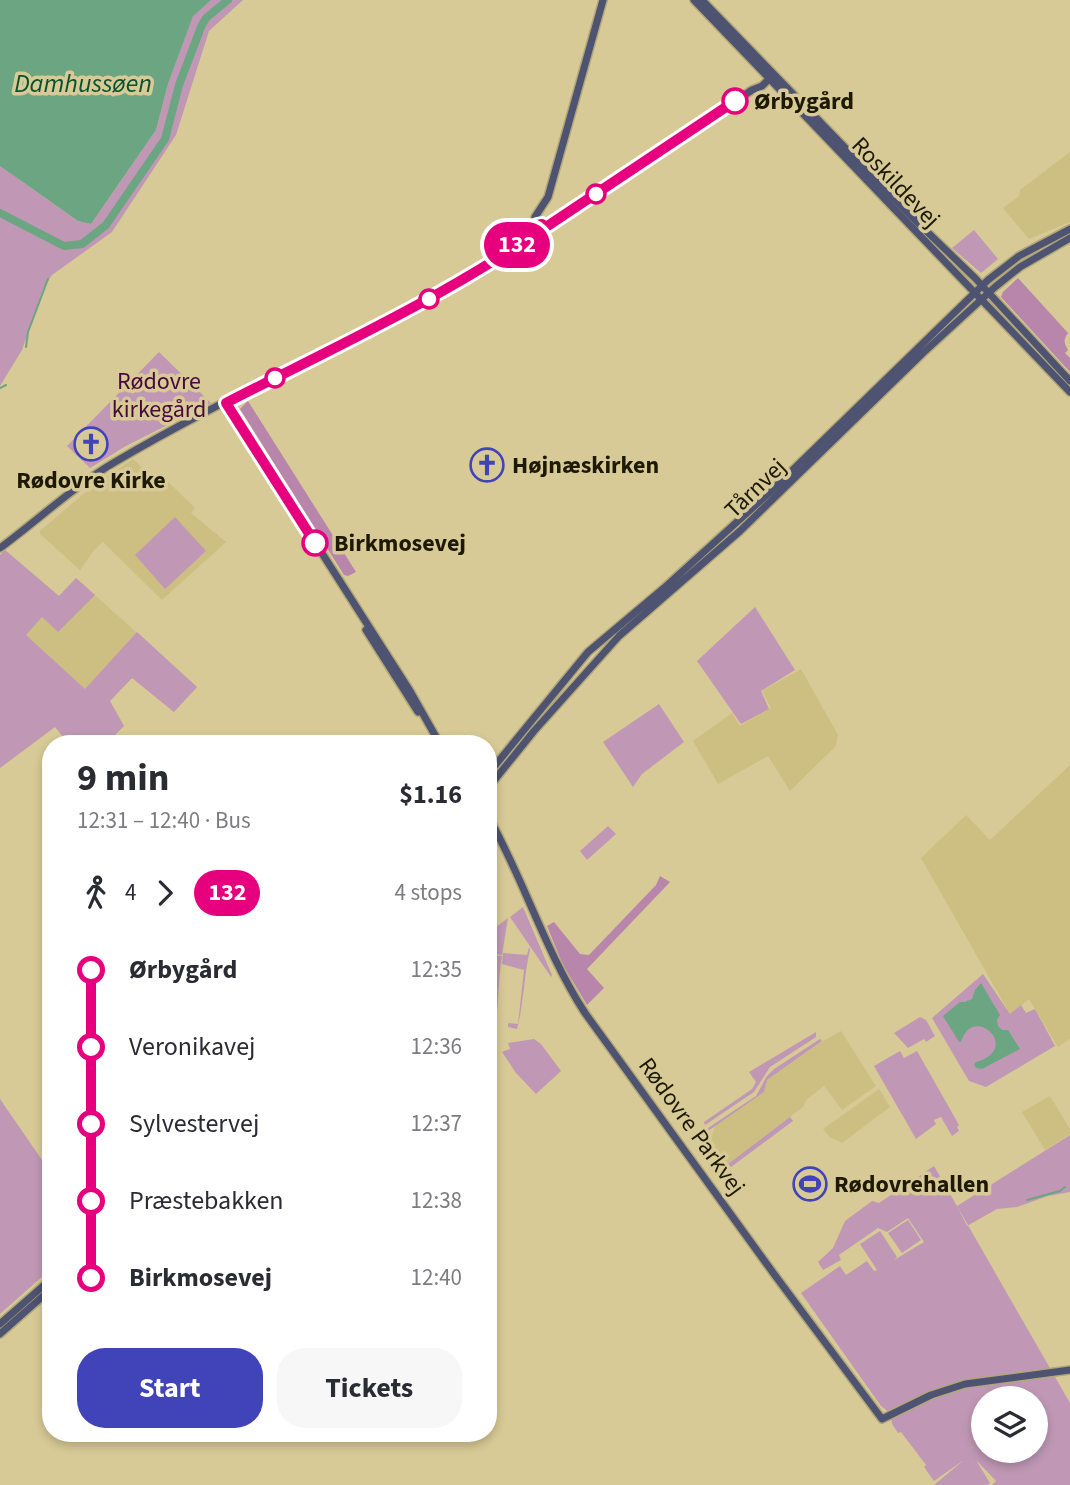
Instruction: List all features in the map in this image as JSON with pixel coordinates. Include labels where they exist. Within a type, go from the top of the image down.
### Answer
[{"type":"street","points":[[603,0],[548,197],[535,217],[540,237],[547,232],[546,227],[752,90],[762,86],[770,74]]},
{"type":"street","name":"Roskildevej","points":[[694,0],[988,293],[1070,381]]},
{"type":"street","name":"Roskildevej","points":[[702,0],[974,293],[1070,391]]},
{"type":"street","points":[[0,548],[112,463],[478,272],[536,229]]},
{"type":"street","name":"Tårnvej","points":[[497,763],[588,652],[769,493],[981,286],[1011,262],[1070,229]]},
{"type":"street","name":"Tårnvej","points":[[497,777],[619,636],[740,531],[988,293],[1020,267],[1070,238]]},
{"type":"street","points":[[226,403],[434,735]]},
{"type":"street","name":"Rødovre Parkvej","points":[[497,834],[560,971],[585,1013],[882,1419],[931,1395],[965,1384],[1070,1370]]},
{"type":"street","points":[[0,1324],[42,1287]]},
{"type":"street","points":[[0,1334],[42,1297]]},
{"type":"shaded area","points":[[1070,152],[1070,222],[1029,239],[1003,208],[1019,196],[1020,190]]},
{"type":"shaded area","points":[[1018,278],[1068,333],[1065,342],[1068,350],[1065,353],[1070,358],[1070,372],[1001,297]]},
{"type":"shaded area","points":[[248,401],[356,572],[344,575],[240,409]]},
{"type":"shaded area","points":[[133,459],[155,480],[161,475],[195,508],[191,513],[226,542],[162,600],[103,542],[80,570],[40,534],[40,531],[94,485]]},
{"type":"shaded area","points":[[5,550],[59,596],[76,578],[197,687],[174,712],[132,678],[110,701],[124,726],[115,735],[62,735],[55,727],[0,768],[0,555]]},
{"type":"shaded area","points":[[801,669],[838,735],[836,746],[790,791],[768,756],[718,784],[693,741],[732,713],[740,726],[771,708],[762,691]]},
{"type":"shaded area","points":[[1070,765],[1070,1039],[1058,1047],[1029,999],[1010,1014],[921,858],[966,815],[990,840]]},
{"type":"shaded area","points":[[660,876],[670,882],[587,969],[604,988],[587,1005],[563,965],[547,926],[554,922],[580,954],[589,955],[656,885]]},
{"type":"shaded area","points":[[841,1031],[876,1086],[842,1110],[824,1086],[806,1100],[803,1107],[728,1164],[711,1149],[715,1125],[764,1092],[767,1080]]},
{"type":"shaded area","points":[[879,1089],[890,1107],[842,1143],[830,1137],[823,1129]]},
{"type":"shaded area","points":[[1050,1096],[1070,1129],[1070,1134],[1045,1150],[1022,1112]]},
{"type":"green space","points":[[211,0],[243,0],[209,31],[176,135],[112,232],[52,275],[45,285],[22,350],[0,386],[0,166],[78,221],[91,224],[156,130],[168,84],[193,15]]},
{"type":"green space","points":[[974,230],[998,259],[981,273],[952,248]]},
{"type":"green space","name":"Rødovre kirkegård","points":[[159,352],[211,403],[126,446],[90,468],[67,446]]},
{"type":"green space","points":[[175,517],[206,551],[165,589],[135,555]]},
{"type":"green space","points":[[5,550],[59,596],[76,578],[95,595],[58,632],[42,617],[26,635],[85,689],[137,632],[197,687],[174,712],[132,678],[110,701],[124,726],[115,735],[62,735],[55,727],[0,768],[0,555]]},
{"type":"green space","points":[[755,607],[795,670],[761,691],[769,709],[741,724],[697,661]]},
{"type":"green space","points":[[659,704],[684,742],[642,774],[633,787],[603,742]]},
{"type":"green space","points":[[608,826],[616,834],[587,860],[580,851]]},
{"type":"green space","points":[[523,907],[552,975],[551,977],[510,917]]},
{"type":"green space","points":[[508,918],[502,955],[497,954],[497,926]]},
{"type":"green space","points":[[529,947],[530,950],[518,1024],[524,970],[502,964],[503,953],[527,955]]},
{"type":"green space","points":[[497,956],[502,956],[497,1007]]},
{"type":"green space","points":[[983,974],[1010,1014],[1021,1005],[1026,1013],[1035,1009],[1055,1046],[986,1087],[969,1081],[932,1018]]},
{"type":"green space","points":[[920,1017],[926,1020],[935,1036],[908,1048],[894,1033]]},
{"type":"green space","points":[[508,1023],[518,1024],[517,1029],[508,1027]]},
{"type":"green space","points":[[816,1032],[816,1037],[770,1067],[754,1092],[705,1125],[704,1122],[752,1089],[756,1082],[749,1072]]},
{"type":"green space","points":[[534,1039],[541,1044],[561,1071],[536,1094],[516,1073],[502,1052],[510,1049],[508,1043]]},
{"type":"green space","points":[[820,1039],[822,1041],[767,1080],[764,1092],[698,1138],[695,1137],[695,1133],[702,1132],[756,1096],[774,1069]]},
{"type":"green space","points":[[900,1051],[904,1058],[917,1051],[959,1125],[959,1131],[952,1136],[941,1117],[934,1120],[936,1124],[916,1139],[874,1066]]},
{"type":"green space","points":[[0,1099],[42,1160],[42,1277],[0,1314]]},
{"type":"green space","points":[[790,1117],[793,1121],[731,1167],[728,1164]]},
{"type":"green space","points":[[1070,1135],[1070,1192],[1048,1196],[1017,1207],[997,1209],[967,1226],[957,1206]]},
{"type":"green space","points":[[934,1166],[1070,1403],[1070,1485],[992,1485],[996,1481],[979,1463],[1048,1463],[1048,1386],[971,1386],[971,1463],[978,1463],[990,1483],[934,1485],[964,1460],[934,1481],[924,1467],[926,1465],[892,1424],[891,1414],[881,1406],[801,1293],[840,1266],[846,1275],[867,1261],[874,1271],[877,1270],[860,1244],[880,1231],[897,1257],[894,1260],[924,1242],[908,1218],[887,1232],[878,1228],[839,1255],[841,1260],[823,1270],[818,1262],[833,1248],[845,1221],[872,1201],[879,1203]]},
{"type":"green space","points":[[908,1220],[921,1240],[902,1253],[888,1233]]},
{"type":"water","name":"Damhussøen","points":[[0,0],[211,0],[193,16],[168,84],[156,130],[91,224],[78,221],[0,166]]},
{"type":"water","points":[[981,983],[1000,1015],[998,1026],[1002,1030],[1008,1030],[1020,1049],[982,1069],[974,1065],[989,1056],[995,1048],[995,1039],[991,1032],[975,1026],[967,1031],[959,1042],[943,1016],[960,1002],[972,999]]},
{"type":"waterway","points":[[0,213],[64,246],[82,244],[106,225],[165,139],[179,85],[201,27],[206,18],[228,0]]},
{"type":"waterway","points":[[26,347],[28,332],[48,279]]},
{"type":"waterway","points":[[0,388],[6,385]]},
{"type":"waterway","points":[[1027,1200],[1060,1191],[1065,1187]]},
{"type":"bus line","name":"132","points":[[315,543],[226,403],[478,272],[535,234],[537,225],[546,227],[735,101]]},
{"type":"place","name":"Ørbygård","points":[[735,101]]},
{"type":"place","name":"Rødovre Kirke","points":[[91,444]]},
{"type":"place","name":"Højnæskirken","points":[[487,465]]},
{"type":"place","name":"Birkmosevej","points":[[315,543]]},
{"type":"place","name":"Rødovrehallen","points":[[810,1184]]}]
